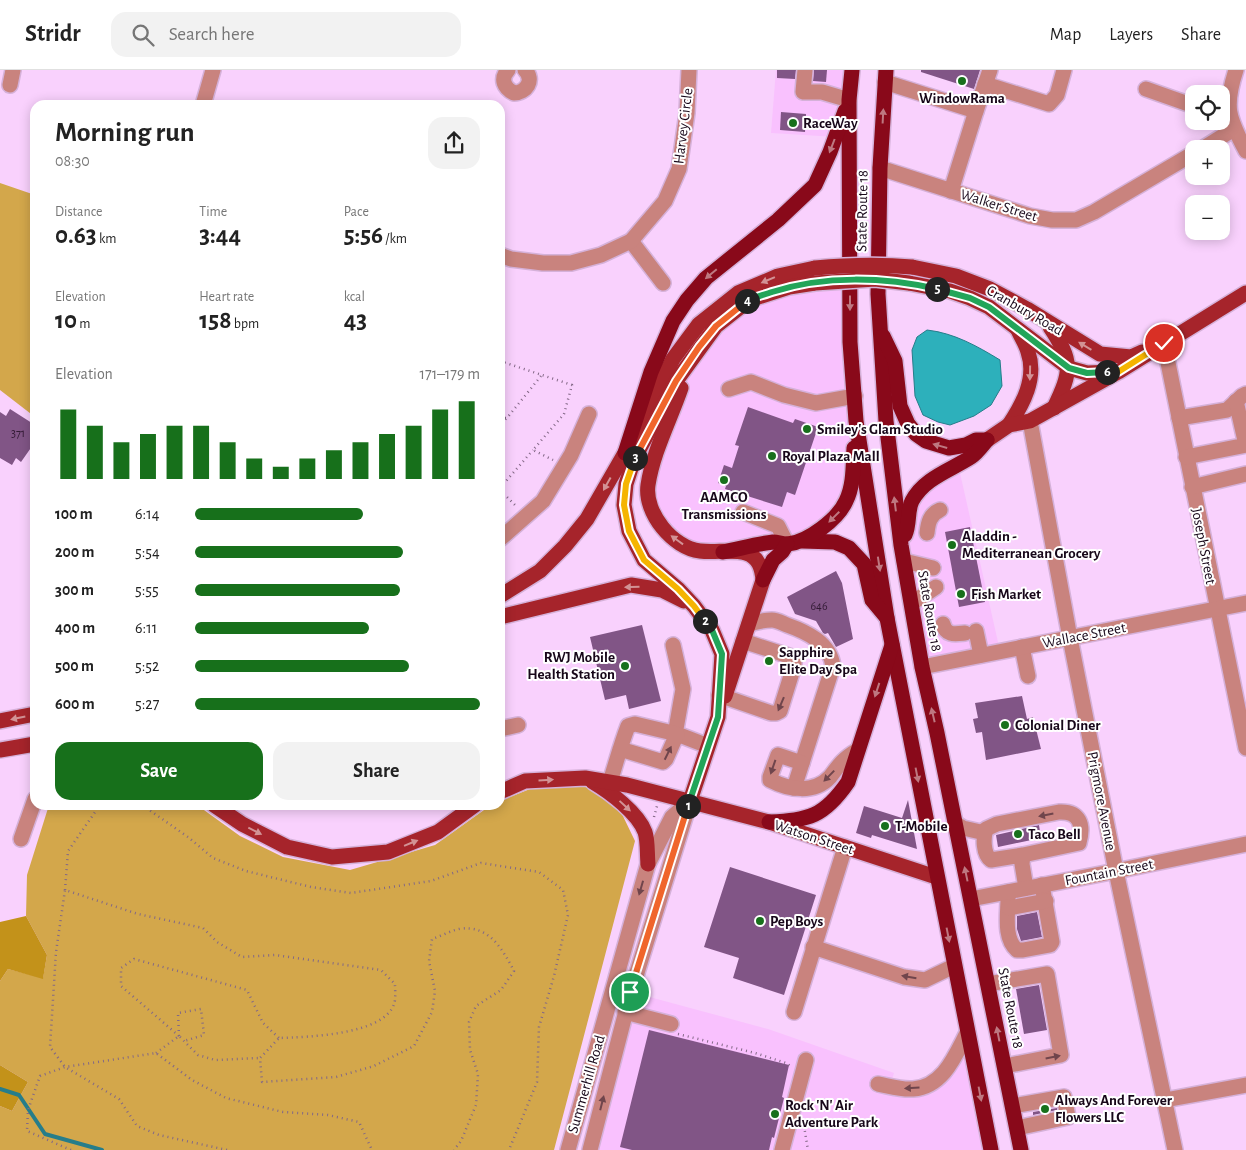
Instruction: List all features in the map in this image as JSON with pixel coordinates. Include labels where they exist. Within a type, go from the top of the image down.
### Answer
[{"type":"highway","name":"State Route 18","points":[[852,70],[849,100],[850,342],[856,421],[887,618],[936,877],[991,1150]]},
{"type":"highway","name":"State Route 18","points":[[885,76],[880,168],[879,330],[886,421],[901,545],[922,667],[938,734],[1021,1150]]},
{"type":"highway","points":[[625,453],[652,372],[673,321],[687,300],[706,278],[778,220],[815,186],[849,100]]},
{"type":"highway","points":[[879,330],[895,361],[900,406],[908,424],[916,434],[926,441],[949,448],[966,445],[976,440],[987,440]]},
{"type":"highway","points":[[763,580],[773,560],[793,542],[824,528],[839,513],[847,501],[851,484],[856,421]]},
{"type":"highway","points":[[901,545],[908,530],[908,515],[912,500],[924,485],[972,456],[987,440]]},
{"type":"highway","points":[[723,552],[774,542],[835,542],[850,548],[864,564],[872,600],[887,618]]},
{"type":"highway","points":[[769,822],[799,821],[820,813],[836,800],[848,782],[892,643]]},
{"type":"main road","name":"Cranbury Road","points":[[505,593],[540,571],[565,546],[587,519],[625,453],[673,359],[699,324],[738,293],[778,276],[815,268],[882,264],[912,267],[956,276],[974,282],[1027,309],[1100,354],[1131,357],[1164,343]]},
{"type":"main road","name":"Cranbury Road","points":[[690,801],[718,717],[722,696],[722,654],[712,630],[694,606],[678,589],[644,560],[629,531],[624,505],[626,484],[634,459],[676,381],[716,326],[748,300],[789,286],[875,280],[909,283],[950,291],[989,307],[1069,368],[1087,373],[1118,372]]},
{"type":"main road","name":"Cranbury Road","points":[[987,440],[1010,425],[1030,421],[1118,372],[1246,292]]},
{"type":"main road","points":[[1048,323],[1060,342],[1069,368],[1064,387],[1054,408]]},
{"type":"main road","points":[[1010,425],[1026,395],[1031,372],[1029,353],[1017,327]]},
{"type":"main road","points":[[699,347],[654,460],[648,488],[652,512],[662,527],[679,543],[698,551],[746,553],[755,558],[762,567],[763,580],[757,600],[722,696]]},
{"type":"main road","points":[[505,616],[631,585],[662,590],[694,606]]},
{"type":"main road","points":[[0,721],[30,715]]},
{"type":"main road","points":[[0,750],[30,745]]},
{"type":"main road","points":[[505,790],[525,781],[585,778],[690,801]]},
{"type":"main road","points":[[585,778],[609,792],[630,811],[644,832],[648,864]]},
{"type":"main road","name":"Watson Street","points":[[690,801],[769,822],[936,877]]},
{"type":"main road","points":[[221,810],[242,824],[287,848],[332,857],[388,852],[438,832],[468,810]]},
{"type":"street","points":[[204,100],[213,70]]},
{"type":"street","points":[[502,71],[507,90],[519,93],[529,85],[530,78],[525,70]]},
{"type":"street","name":"Harvey Circle","points":[[505,256],[543,263],[571,263],[614,250],[631,241],[665,201],[679,169],[687,113],[689,70]]},
{"type":"street","points":[[805,70],[803,92],[822,92],[849,100]]},
{"type":"street","points":[[951,191],[988,77],[1049,104],[1057,96],[1064,70]]},
{"type":"street","points":[[1230,91],[1236,70]]},
{"type":"street","points":[[885,76],[976,111]]},
{"type":"street","points":[[1146,89],[1185,103]]},
{"type":"street","points":[[1230,123],[1246,151]]},
{"type":"street","points":[[1211,140],[1220,130]]},
{"type":"street","name":"Walker Street","points":[[880,168],[1030,216],[1052,220],[1076,220],[1094,212],[1185,158]]},
{"type":"street","points":[[631,241],[663,283]]},
{"type":"street","name":"Joseph Street","points":[[1164,343],[1216,608],[1246,748]]},
{"type":"street","points":[[729,389],[751,382],[784,395],[816,403],[855,396]]},
{"type":"street","points":[[1179,418],[1227,410],[1241,398]]},
{"type":"street","points":[[1186,457],[1246,444],[1241,398]]},
{"type":"street","points":[[505,535],[543,501],[565,465],[589,414]]},
{"type":"street","name":"Prigmore Avenue","points":[[1030,421],[1116,871],[1175,1150]]},
{"type":"street","points":[[1192,487],[1246,474]]},
{"type":"street","points":[[927,533],[928,521],[940,510]]},
{"type":"street","points":[[743,512],[778,526],[793,542]]},
{"type":"street","points":[[904,561],[933,568]]},
{"type":"street","points":[[912,603],[936,587]]},
{"type":"street","points":[[757,600],[773,620],[812,636],[824,646],[832,658],[833,666],[794,788]]},
{"type":"street","name":"Wallace Street","points":[[922,667],[1246,603]]},
{"type":"street","points":[[749,624],[773,620]]},
{"type":"street","points":[[943,624],[947,632],[951,634],[970,632],[981,655]]},
{"type":"street","points":[[722,696],[772,713],[780,711],[794,666],[794,660],[789,656],[743,641]]},
{"type":"street","points":[[620,749],[663,762],[666,759],[677,734],[676,729],[683,689],[673,645]]},
{"type":"street","points":[[1022,647],[1028,676]]},
{"type":"street","points":[[610,782],[628,726],[635,724],[677,734],[708,746]]},
{"type":"street","points":[[505,728],[518,725]]},
{"type":"street","points":[[802,762],[778,755],[770,777],[773,781],[794,788],[814,788],[829,778],[843,761],[858,750]]},
{"type":"street","name":"Summerhill Road","points":[[568,1150],[648,864],[672,817],[690,801]]},
{"type":"street","name":"Summerhill Road","points":[[590,1150],[625,1012],[690,801]]},
{"type":"street","points":[[20,838],[31,810]]},
{"type":"street","points":[[1059,812],[1072,814],[1079,820],[1081,833],[1079,843],[1023,855],[991,860],[987,857],[985,847],[986,829],[990,826],[1059,812]]},
{"type":"street","points":[[955,822],[964,828],[985,833]]},
{"type":"street","name":"Fountain Street","points":[[971,899],[1246,844]]},
{"type":"street","points":[[794,1012],[845,847]]},
{"type":"street","points":[[1023,855],[1022,864],[1026,888]]},
{"type":"street","points":[[1008,892],[1010,942],[1017,950],[1050,945],[1052,942],[1042,885]]},
{"type":"street","points":[[1009,908],[1046,901]]},
{"type":"street","points":[[813,947],[904,977],[925,980],[954,966]]},
{"type":"street","points":[[988,984],[1047,974],[1061,1055],[1005,1066]]},
{"type":"street","points":[[625,1012],[672,1028]]},
{"type":"street","points":[[878,1084],[912,1089],[924,1087],[935,1081],[944,1074],[967,1032]]},
{"type":"street","points":[[782,1150],[806,1060]]},
{"type":"street","points":[[1165,1100],[1246,1085]]},
{"type":"street","points":[[1012,1106],[1064,1097],[1068,1117],[1017,1128]]},
{"type":"path","points":[[505,364],[572,385],[564,414],[505,483]]},
{"type":"path","points":[[505,421],[541,375]]},
{"type":"path","points":[[533,450],[565,465]]},
{"type":"path","points":[[505,494],[526,516]]},
{"type":"path","points":[[652,824],[658,802]]},
{"type":"path","points":[[97,810],[68,851],[66,890],[56,952],[50,1048],[65,1067],[119,1099],[137,1126],[159,1135],[227,1150]]},
{"type":"path","points":[[149,810],[188,837],[213,858],[246,871],[311,887],[351,894],[431,881],[481,863],[539,872],[563,890],[568,915],[554,976],[539,1027],[537,1082],[509,1150]]},
{"type":"path","points":[[66,890],[138,914],[203,928],[217,942],[242,957],[275,955],[381,970],[395,984],[394,1004],[381,1021],[354,1031],[312,1037],[279,1038],[260,1058],[215,1060],[198,1055],[121,986],[121,968],[134,959],[247,990],[263,1023],[279,1038]]},
{"type":"path","points":[[260,1058],[262,1082],[336,1077],[374,1066],[414,1046],[432,1012],[435,992],[429,961],[432,940],[459,929],[480,930],[502,948],[514,971],[501,990],[476,1006],[469,1022],[470,1050],[478,1074],[476,1105],[461,1141],[454,1150]]},
{"type":"path","points":[[179,1036],[178,1012],[201,1010],[204,1035],[184,1041]]},
{"type":"path","points":[[672,1028],[786,1063],[790,1065],[790,1069]]},
{"type":"path","points":[[71,1150],[27,1131],[28,1110],[40,1076],[65,1067],[156,1053],[179,1036]]},
{"type":"path","points":[[156,1053],[192,1080],[226,1098],[283,1112],[328,1115],[359,1122],[372,1150]]},
{"type":"path","points":[[803,1124],[808,1150]]},
{"type":"shaded area","points":[[776,70],[852,70],[836,137],[771,133]]},
{"type":"shaded area","points":[[0,183],[30,193],[30,413],[0,390]]},
{"type":"shaded area","points":[[850,281],[856,421],[847,501],[798,541],[698,551],[652,512],[654,459],[683,382],[699,347],[749,300]]},
{"type":"shaded area","points":[[927,330],[956,337],[1000,360],[1002,386],[991,405],[974,416],[950,425],[923,415],[915,396],[912,350],[917,337]]},
{"type":"shaded area","points":[[958,464],[1000,651],[922,667],[904,561],[912,500]]},
{"type":"shaded area","points":[[585,784],[621,812],[635,841],[554,1150],[0,1150],[0,1106],[12,1111],[28,1082],[0,1065],[0,981],[8,969],[43,978],[47,955],[26,916],[27,875],[47,810],[204,810],[240,836],[283,857],[350,870],[435,845],[484,810],[505,810],[505,799],[530,789]]},
{"type":"shaded area","points":[[26,916],[47,955],[43,979],[8,969],[0,981],[0,922]]},
{"type":"shaded area","points":[[631,992],[768,1029],[894,1073],[890,1086],[924,1087],[967,1033],[991,1150],[590,1150]]},
{"type":"shaded area","points":[[0,1065],[28,1082],[12,1111],[0,1106]]},
{"type":"building","points":[[777,70],[796,70],[795,79],[777,78]]},
{"type":"building","points":[[814,70],[827,70],[826,82],[813,81]]},
{"type":"building","name":"WindowRama","points":[[921,70],[980,70],[974,89],[921,72]]},
{"type":"building","name":"RaceWay","points":[[781,112],[806,114],[805,132],[780,130]]},
{"type":"building","name":"Royal Plaza Mall","points":[[748,407],[793,423],[795,419],[818,427],[795,495],[787,492],[782,507],[725,489],[726,486],[718,483],[724,465],[732,468],[739,446],[735,445]]},
{"type":"building","points":[[10,409],[30,422],[30,449],[21,462],[16,458],[12,465],[0,458],[0,412],[6,416]]},
{"type":"building","points":[[970,527],[985,602],[959,607],[945,532]]},
{"type":"building","points":[[836,571],[842,583],[853,639],[836,647],[828,633],[823,633],[816,621],[795,614],[787,597]]},
{"type":"building","name":"RWJ Mobile Health Station","points":[[642,625],[661,701],[629,709],[626,695],[605,700],[590,637]]},
{"type":"building","name":"Colonial Diner","points":[[1022,696],[1027,719],[1033,717],[1041,749],[986,760],[982,732],[976,733],[973,719],[978,718],[975,703]]},
{"type":"building","name":"T-Mobile","points":[[908,800],[917,849],[872,835],[871,838],[856,833],[864,806],[902,818]]},
{"type":"building","name":"Taco Bell","points":[[1039,825],[1041,838],[998,847],[996,835]]},
{"type":"building","points":[[730,867],[816,895],[784,995],[733,978],[739,958],[704,947]]},
{"type":"building","points":[[1037,912],[1042,937],[1021,941],[1017,929],[1017,916]]},
{"type":"building","points":[[1039,985],[1047,1030],[1024,1034],[1016,989]]},
{"type":"building","points":[[649,1030],[789,1065],[782,1097],[784,1098],[769,1150],[632,1150],[620,1147]]},
{"type":"building","points":[[1057,1108],[1057,1110],[1033,1115],[1033,1112]]},
{"type":"waterway","points":[[0,1089],[19,1095],[45,1134],[102,1150]]},
{"type":"place","name":"WindowRama","points":[[962,81]]},
{"type":"place","name":"RaceWay","points":[[793,123]]},
{"type":"place","name":"Smiley's Glam Studio","points":[[807,429]]},
{"type":"place","name":"Royal Plaza Mall","points":[[772,456]]},
{"type":"place","name":"AAMCO Transmissions","points":[[724,480]]},
{"type":"place","name":"Aladdin - Mediterranean Grocery","points":[[952,545]]},
{"type":"place","name":"Fish Market","points":[[961,594]]},
{"type":"place","name":"Sapphire Elite Day Spa","points":[[769,661]]},
{"type":"place","name":"RWJ Mobile Health Station","points":[[625,666]]},
{"type":"place","name":"Colonial Diner","points":[[1005,725]]},
{"type":"place","name":"T-Mobile","points":[[885,826]]},
{"type":"place","name":"Taco Bell","points":[[1018,834]]},
{"type":"place","name":"Pep Boys","points":[[760,921]]},
{"type":"place","name":"Always And Forever Flowers LLC","points":[[1045,1109]]},
{"type":"place","name":"Rock 'N' Air Adventure Park","points":[[775,1114]]},
{"type":"route","points":[[630,992],[718,717],[722,654],[712,630],[694,606],[678,589],[644,560],[629,531],[624,505],[626,484],[634,459],[676,381],[716,326],[748,300],[789,286],[846,280],[875,280],[909,283],[950,291],[970,298],[989,307],[1069,368],[1087,373],[1118,372],[1164,343]]}]
